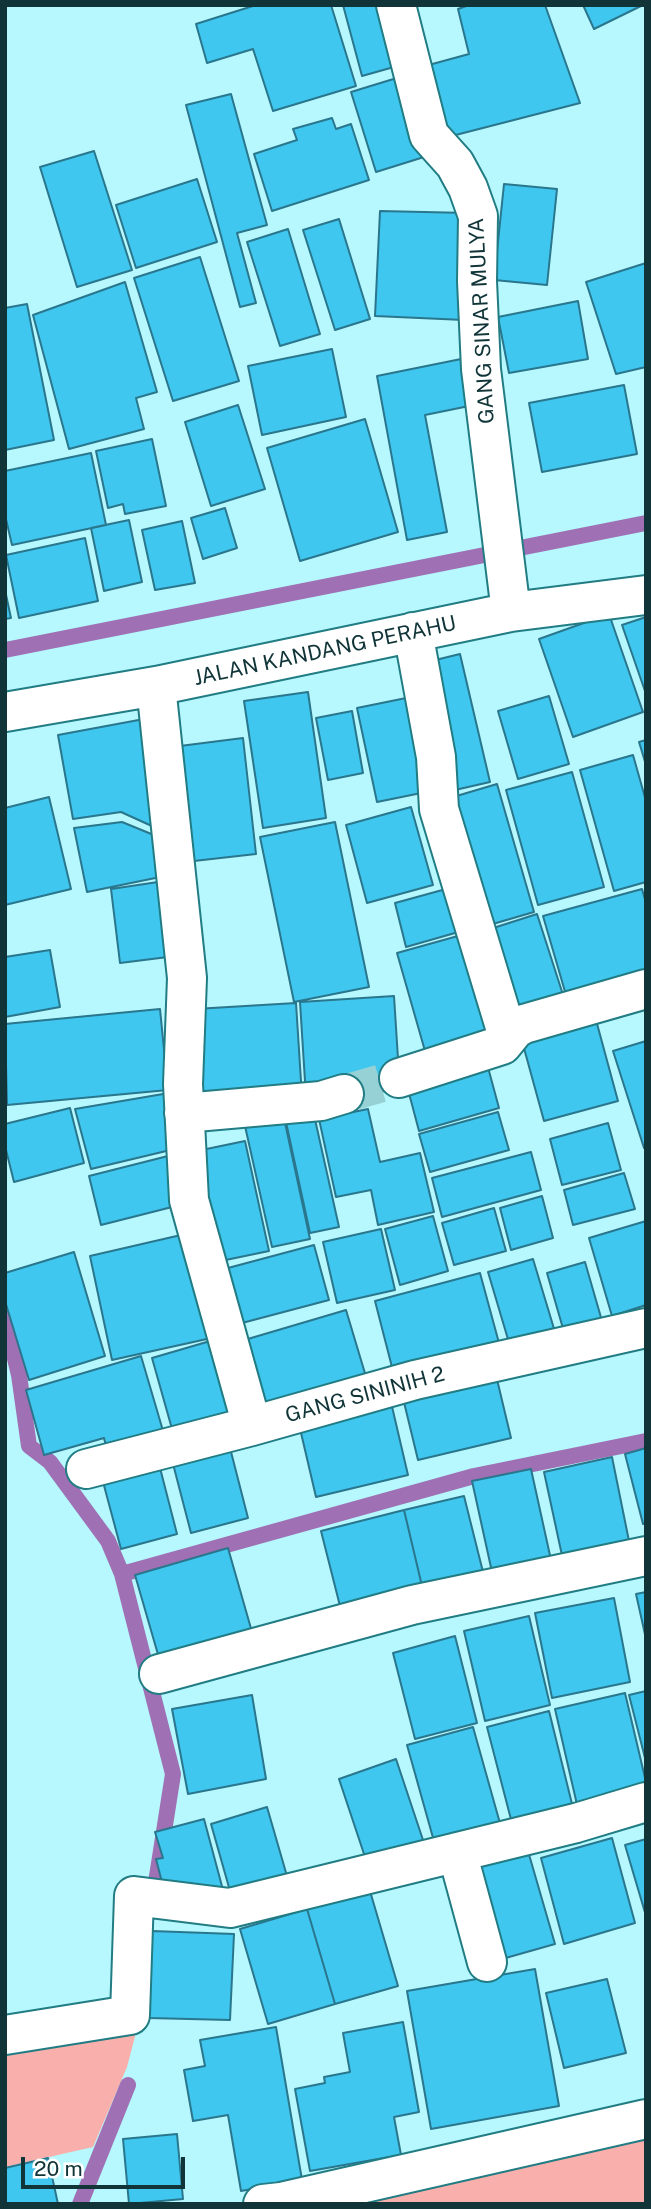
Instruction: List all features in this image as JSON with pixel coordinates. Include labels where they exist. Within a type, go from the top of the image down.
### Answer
[{"type":"street","name":"GANG SINAR MULYA","points":[[396,5],[429,135],[455,164],[468,188],[478,216],[477,281],[481,369],[511,612]]},
{"type":"street","name":"JALAN KANDANG PERAHU","points":[[5,712],[156,686],[511,612],[646,595]]},
{"type":"street","points":[[413,632],[436,757],[439,809],[508,1038]]},
{"type":"street","points":[[156,686],[187,978],[183,1084],[189,1200],[251,1426]]},
{"type":"street","points":[[399,1078],[502,1045],[524,1024],[646,989]]},
{"type":"street","points":[[184,1114],[309,1102],[344,1094]]},
{"type":"street","name":"GANG SININIH 2","points":[[86,1469],[415,1381],[646,1328]]},
{"type":"street","points":[[159,1674],[412,1605],[646,1556]]},
{"type":"street","points":[[5,2035],[130,2015],[134,1896],[230,1908],[576,1823],[646,1802]]},
{"type":"street","points":[[457,1852],[487,1962]]},
{"type":"street","points":[[263,2204],[646,2119]]},
{"type":"shaded area","points":[[137,2029],[127,2067],[93,2147],[5,2167],[5,2051]]},
{"type":"shaded area","points":[[646,2135],[646,2204],[352,2204]]},
{"type":"building","points":[[256,5],[331,5],[356,86],[273,111],[253,49],[207,63],[196,24]]},
{"type":"building","points":[[343,5],[385,5],[401,65],[362,76]]},
{"type":"building","points":[[469,5],[545,5],[580,103],[444,138],[425,66],[469,54],[458,9]]},
{"type":"building","points":[[583,5],[643,5],[594,29]]},
{"type":"building","points":[[400,77],[424,157],[376,172],[351,92]]},
{"type":"building","points":[[231,94],[267,225],[237,233],[256,303],[240,307],[186,105]]},
{"type":"building","points":[[332,118],[336,129],[351,124],[369,180],[272,211],[254,154],[297,140],[293,129]]},
{"type":"building","points":[[94,151],[132,270],[77,287],[40,167]]},
{"type":"building","points":[[197,179],[217,242],[136,268],[116,205]]},
{"type":"building","points":[[504,184],[557,189],[547,285],[494,280]]},
{"type":"building","points":[[380,211],[468,213],[464,320],[375,316]]},
{"type":"building","points":[[339,219],[370,319],[335,330],[303,230]]},
{"type":"building","points":[[288,229],[320,334],[280,346],[247,242]]},
{"type":"building","points":[[200,257],[239,381],[173,401],[134,278]]},
{"type":"building","points":[[646,263],[646,367],[616,374],[586,282]]},
{"type":"building","points":[[125,282],[157,392],[136,398],[144,429],[69,449],[33,315]]},
{"type":"building","points":[[578,301],[588,359],[509,373],[498,317]]},
{"type":"building","points":[[27,304],[54,440],[5,450],[5,308]]},
{"type":"building","points":[[332,349],[346,417],[262,435],[248,366]]},
{"type":"building","points":[[466,358],[474,405],[425,415],[447,532],[407,540],[377,376]]},
{"type":"building","points":[[624,385],[637,454],[542,472],[529,403]]},
{"type":"building","points":[[238,405],[265,489],[211,506],[185,422]]},
{"type":"building","points":[[365,419],[398,532],[300,561],[267,448]]},
{"type":"building","points":[[152,439],[166,506],[125,514],[123,504],[108,508],[96,451]]},
{"type":"building","points":[[91,453],[106,525],[12,545],[5,515],[5,471]]},
{"type":"building","points":[[225,508],[237,548],[203,559],[191,518]]},
{"type":"building","points":[[129,520],[142,582],[104,591],[91,528]]},
{"type":"building","points":[[182,521],[195,583],[155,590],[142,530]]},
{"type":"building","points":[[85,538],[98,601],[19,618],[6,555]]},
{"type":"building","points":[[5,590],[11,618],[5,619]]},
{"type":"building","points":[[609,614],[643,712],[573,737],[539,639]]},
{"type":"building","points":[[646,617],[646,694],[622,625]]},
{"type":"building","points":[[460,654],[490,782],[455,790],[423,663]]},
{"type":"building","points":[[308,692],[326,818],[263,828],[244,701]]},
{"type":"building","points":[[416,696],[436,790],[377,802],[357,708]]},
{"type":"building","points":[[549,696],[569,764],[518,779],[498,711]]},
{"type":"building","points":[[352,711],[363,773],[328,780],[316,718]]},
{"type":"building","points":[[144,719],[165,832],[121,812],[73,819],[58,735]]},
{"type":"building","points":[[243,738],[256,854],[185,862],[172,747]]},
{"type":"building","points":[[646,740],[646,765],[639,742]]},
{"type":"building","points":[[633,755],[646,801],[646,882],[614,891],[580,770]]},
{"type":"building","points":[[572,772],[604,887],[538,905],[506,790]]},
{"type":"building","points":[[497,784],[534,912],[479,928],[443,800]]},
{"type":"building","points":[[49,797],[71,889],[5,905],[5,808]]},
{"type":"building","points":[[411,807],[433,885],[367,903],[346,825]]},
{"type":"building","points":[[122,822],[166,840],[170,875],[87,892],[74,828]]},
{"type":"building","points":[[335,822],[369,987],[294,1002],[260,837]]},
{"type":"building","points":[[158,882],[168,957],[120,963],[111,889]]},
{"type":"building","points":[[457,886],[469,929],[406,947],[395,903]]},
{"type":"building","points":[[642,889],[646,903],[646,974],[566,995],[543,916]]},
{"type":"building","points":[[537,914],[565,1001],[512,1018],[484,931]]},
{"type":"building","points":[[465,934],[494,1040],[427,1058],[397,953]]},
{"type":"building","points":[[50,950],[60,1007],[5,1017],[5,957]]},
{"type":"building","points":[[394,996],[400,1090],[306,1097],[300,1002]]},
{"type":"building","points":[[296,1003],[302,1097],[200,1103],[195,1009]]},
{"type":"building","points":[[160,1009],[168,1090],[7,1105],[5,1024]]},
{"type":"building","points":[[596,1020],[618,1101],[544,1121],[522,1041]]},
{"type":"building","points":[[646,1041],[646,1147],[644,1148],[613,1051]]},
{"type":"building","points":[[486,1060],[499,1108],[419,1131],[406,1082]]},
{"type":"building","points":[[169,1093],[183,1147],[91,1169],[75,1109]]},
{"type":"building","points":[[312,1106],[339,1227],[310,1233],[284,1113]]},
{"type":"building","points":[[70,1108],[84,1163],[14,1182],[5,1146],[5,1124]]},
{"type":"building","points":[[368,1109],[380,1162],[420,1153],[434,1212],[378,1225],[371,1190],[336,1197],[319,1119]]},
{"type":"building","points":[[498,1112],[509,1150],[430,1172],[419,1134]]},
{"type":"building","points":[[284,1118],[310,1239],[272,1247],[245,1126]]},
{"type":"building","points":[[608,1123],[621,1170],[562,1185],[550,1139]]},
{"type":"building","points":[[245,1141],[269,1251],[216,1262],[192,1152]]},
{"type":"building","points":[[531,1152],[541,1190],[442,1217],[432,1178]]},
{"type":"building","points":[[168,1156],[180,1205],[101,1225],[89,1176]]},
{"type":"building","points":[[624,1173],[635,1209],[573,1225],[564,1190]]},
{"type":"building","points":[[542,1196],[553,1238],[511,1250],[500,1208]]},
{"type":"building","points":[[494,1208],[506,1251],[454,1265],[442,1223]]},
{"type":"building","points":[[433,1216],[448,1271],[400,1285],[385,1229]]},
{"type":"building","points":[[646,1221],[646,1305],[612,1316],[589,1238]]},
{"type":"building","points":[[381,1229],[395,1290],[337,1303],[323,1242]]},
{"type":"building","points":[[194,1232],[216,1337],[112,1360],[90,1256]]},
{"type":"building","points":[[314,1245],[329,1300],[242,1323],[228,1268]]},
{"type":"building","points":[[74,1252],[105,1356],[29,1380],[5,1301],[5,1273]]},
{"type":"building","points":[[533,1259],[555,1332],[510,1346],[488,1272]]},
{"type":"building","points":[[585,1262],[602,1321],[564,1332],[547,1273]]},
{"type":"building","points":[[480,1273],[499,1343],[393,1371],[375,1301]]},
{"type":"building","points":[[346,1310],[367,1380],[263,1411],[241,1341]]},
{"type":"building","points":[[217,1339],[239,1417],[174,1436],[152,1358]]},
{"type":"building","points":[[141,1356],[166,1441],[109,1458],[104,1438],[44,1455],[26,1390]]},
{"type":"building","points":[[495,1371],[511,1438],[418,1460],[402,1394]]},
{"type":"building","points":[[390,1398],[408,1475],[316,1497],[298,1420]]},
{"type":"building","points":[[229,1444],[248,1518],[191,1533],[172,1460]]},
{"type":"building","points":[[646,1448],[646,1523],[643,1524],[625,1454]]},
{"type":"building","points":[[612,1457],[630,1546],[563,1560],[544,1472]]},
{"type":"building","points":[[159,1464],[177,1534],[121,1549],[102,1478]]},
{"type":"building","points":[[531,1469],[551,1560],[492,1572],[472,1481]]},
{"type":"building","points":[[464,1496],[483,1572],[422,1586],[404,1510]]},
{"type":"building","points":[[404,1510],[422,1586],[340,1606],[321,1531]]},
{"type":"building","points":[[228,1548],[252,1632],[159,1658],[135,1575]]},
{"type":"building","points":[[646,1592],[646,1639],[636,1594]]},
{"type":"building","points":[[614,1598],[630,1682],[552,1698],[535,1613]]},
{"type":"building","points":[[529,1616],[550,1705],[485,1721],[464,1631]]},
{"type":"building","points":[[455,1636],[477,1723],[415,1739],[393,1653]]},
{"type":"building","points":[[646,1691],[646,1762],[629,1695]]},
{"type":"building","points":[[625,1693],[646,1782],[646,1793],[578,1809],[555,1709]]},
{"type":"building","points":[[252,1695],[266,1779],[188,1794],[172,1709]]},
{"type":"building","points":[[549,1711],[575,1816],[514,1831],[487,1727]]},
{"type":"building","points":[[473,1727],[503,1834],[437,1852],[407,1745]]},
{"type":"building","points":[[396,1759],[424,1843],[367,1863],[339,1779]]},
{"type":"building","points":[[267,1807],[289,1883],[232,1898],[211,1824]]},
{"type":"building","points":[[204,1819],[223,1890],[165,1894],[156,1859],[163,1858],[155,1832]]},
{"type":"building","points":[[612,1838],[635,1923],[564,1944],[541,1858]]},
{"type":"building","points":[[646,1839],[646,1916],[625,1845]]},
{"type":"building","points":[[528,1851],[555,1944],[495,1961],[468,1867]]},
{"type":"building","points":[[370,1891],[398,1986],[335,2004],[307,1909]]},
{"type":"building","points":[[307,1909],[335,2004],[268,2024],[240,1929]]},
{"type":"building","points":[[152,1931],[234,1934],[230,2020],[148,2018]]},
{"type":"building","points":[[535,1969],[559,2106],[431,2129],[407,1991]]},
{"type":"building","points":[[607,1979],[626,2053],[564,2068],[546,1993]]},
{"type":"building","points":[[403,2022],[419,2112],[394,2117],[401,2155],[310,2171],[295,2089],[325,2083],[324,2077],[350,2072],[343,2033]]},
{"type":"building","points":[[276,2027],[302,2180],[241,2191],[228,2115],[193,2121],[184,2070],[205,2066],[200,2040]]},
{"type":"building","points":[[177,2134],[183,2199],[129,2204],[123,2139]]},
{"type":"building","points":[[48,2158],[58,2204],[5,2204],[5,2168]]},
{"type":"waterway","points":[[5,650],[646,523]]},
{"type":"waterway","points":[[5,1317],[19,1375],[29,1446],[50,1462],[108,1541],[122,1574],[173,1774],[155,1889]]},
{"type":"waterway","points":[[122,1574],[474,1476],[646,1441]]},
{"type":"waterway","points":[[80,2204],[128,2085]]},
{"type":"tunnel","points":[[344,1094],[399,1078]]}]
